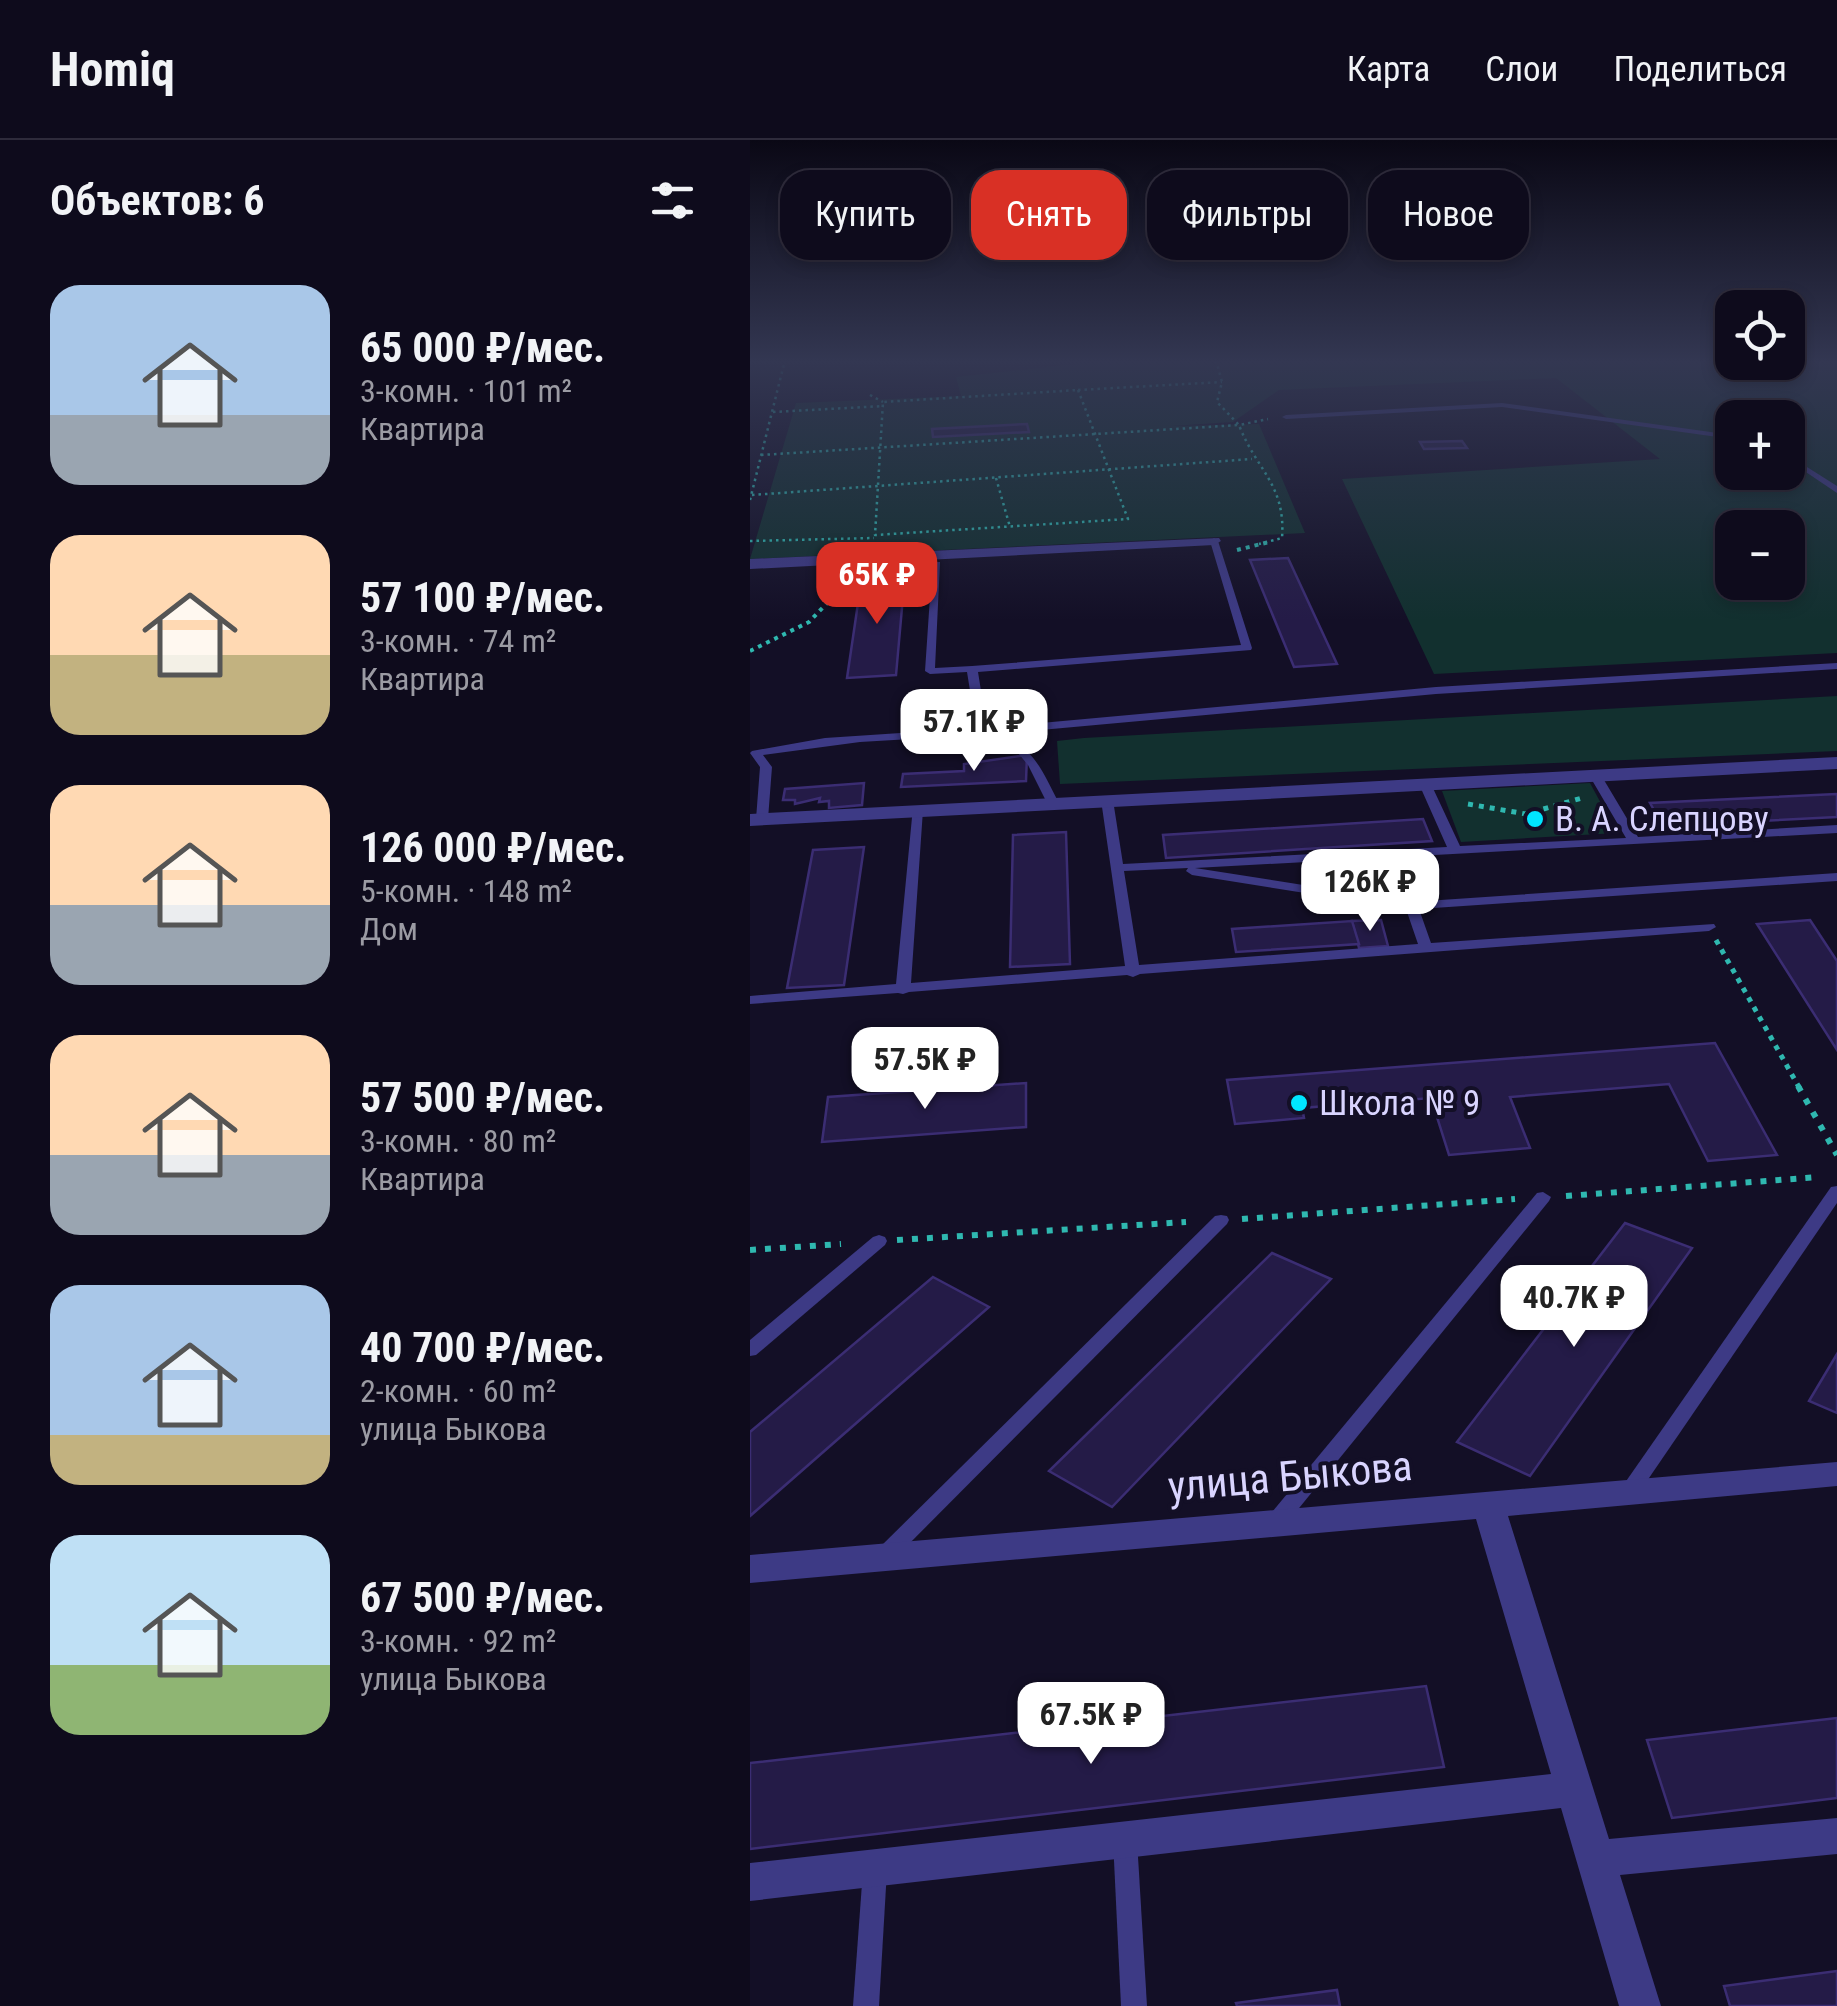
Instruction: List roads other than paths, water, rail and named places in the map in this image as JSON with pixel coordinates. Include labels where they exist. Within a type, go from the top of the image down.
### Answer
[{"type":"street","points":[[750,564],[1217,548]]},
{"type":"street","points":[[756,819],[1107,800],[1599,782],[1837,763]]},
{"type":"street","name":"улица Быкова","points":[[750,1569],[1837,1474]]},
{"type":"street","points":[[1488,1504],[1640,2006]]},
{"type":"street","points":[[750,1882],[1576,1789]]},
{"type":"street","points":[[1596,1859],[1837,1836]]},
{"type":"lane","points":[[1805,468],[1837,490]]},
{"type":"lane","points":[[869,559],[874,567],[937,564],[930,672],[1247,648],[1217,548]]},
{"type":"lane","points":[[756,819],[766,767],[756,753],[796,744],[982,732],[1310,698],[1837,666]]},
{"type":"lane","points":[[972,669],[982,732]]},
{"type":"lane","points":[[982,732],[1018,744],[1031,755],[1053,803]]},
{"type":"lane","points":[[1599,782],[1634,841]]},
{"type":"lane","points":[[1427,789],[1455,850]]},
{"type":"lane","points":[[1107,800],[1132,973]]},
{"type":"lane","points":[[903,990],[917,810]]},
{"type":"lane","points":[[1117,868],[1837,829]]},
{"type":"lane","points":[[1160,866],[1410,906],[1837,877]]},
{"type":"lane","points":[[1410,906],[1426,947]]},
{"type":"lane","points":[[750,1000],[1709,927]]},
{"type":"lane","points":[[1629,1492],[1837,1191]]},
{"type":"lane","points":[[1275,1523],[1542,1198]]},
{"type":"lane","points":[[882,1558],[1222,1220]]},
{"type":"lane","points":[[750,1350],[879,1241]]},
{"type":"lane","points":[[1125,1840],[1134,2006]]},
{"type":"lane","points":[[866,2006],[875,1870]]},
{"type":"place","name":"В. А. Слепцову","points":[[1535,819]]},
{"type":"place","name":"Школа № 9","points":[[1299,1103]]}]
